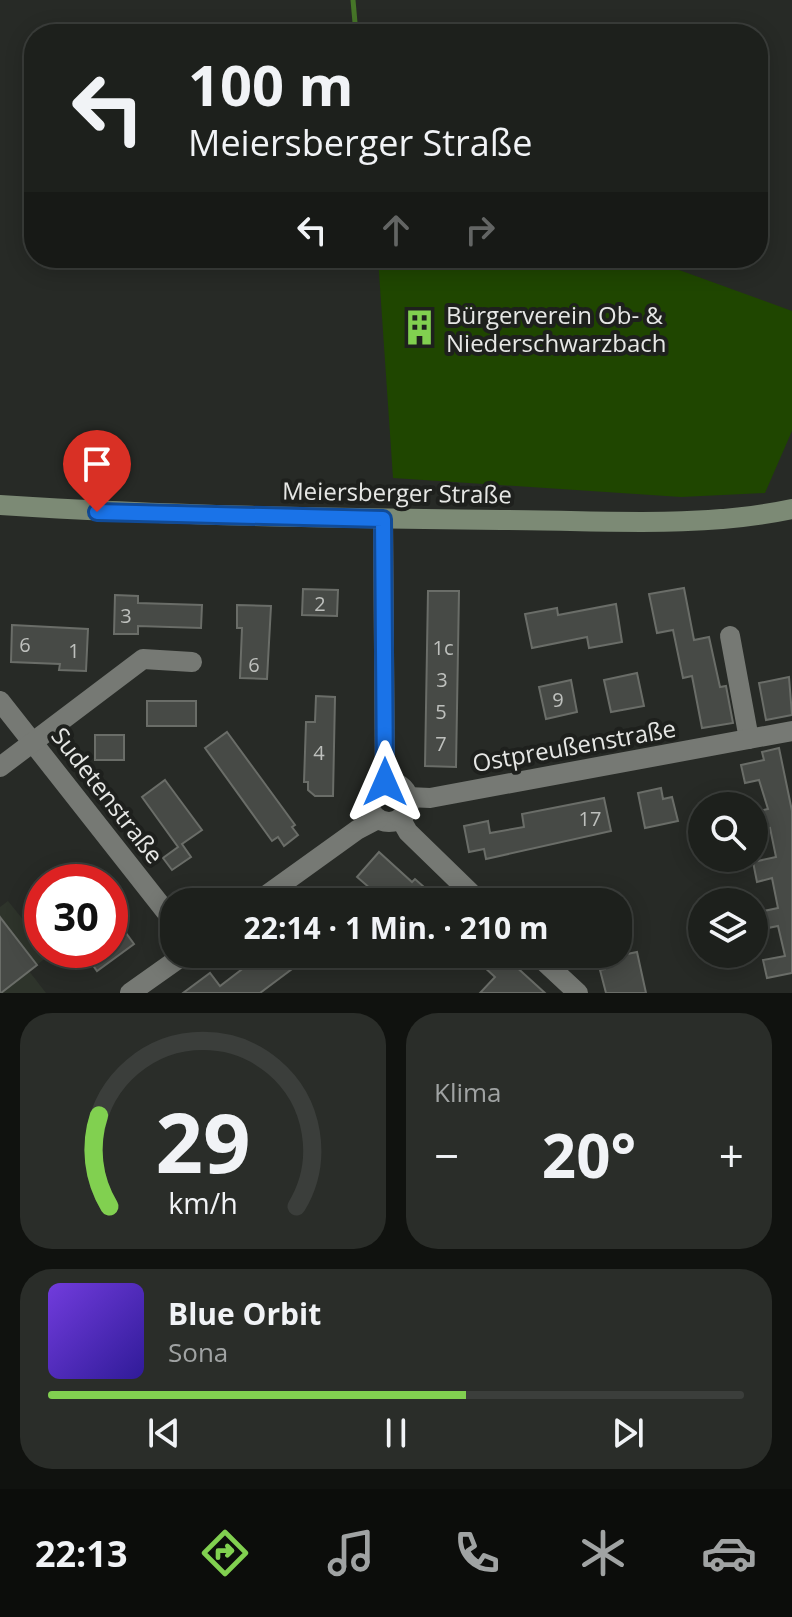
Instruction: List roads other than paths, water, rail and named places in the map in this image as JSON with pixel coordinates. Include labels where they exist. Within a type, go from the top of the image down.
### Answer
[{"type":"main road","name":"Meiersberger Straße","points":[[0,505],[97,512],[383,519],[715,521],[792,509]]},
{"type":"street","points":[[383,519],[385,782]]},
{"type":"street","points":[[730,636],[749,739]]},
{"type":"street","points":[[0,767],[143,659],[192,662]]},
{"type":"street","name":"Sudetenstraße","points":[[0,701],[160,904]]},
{"type":"street","name":"Ostpreußenstraße","points":[[408,797],[430,798],[792,731]]},
{"type":"street","points":[[276,888],[357,830],[378,819],[393,821],[400,818],[408,806],[408,797],[399,785],[385,782],[372,791],[369,806],[378,819]]},
{"type":"street","points":[[400,818],[408,832],[466,888]]},
{"type":"street","points":[[130,993],[165,968]]},
{"type":"street","points":[[551,968],[578,993]]},
{"type":"waterway","points":[[353,0],[355,24]]},
{"type":"place","name":"Bürgerverein Ob- & Niederschwarzbach","points":[[420,328]]}]
